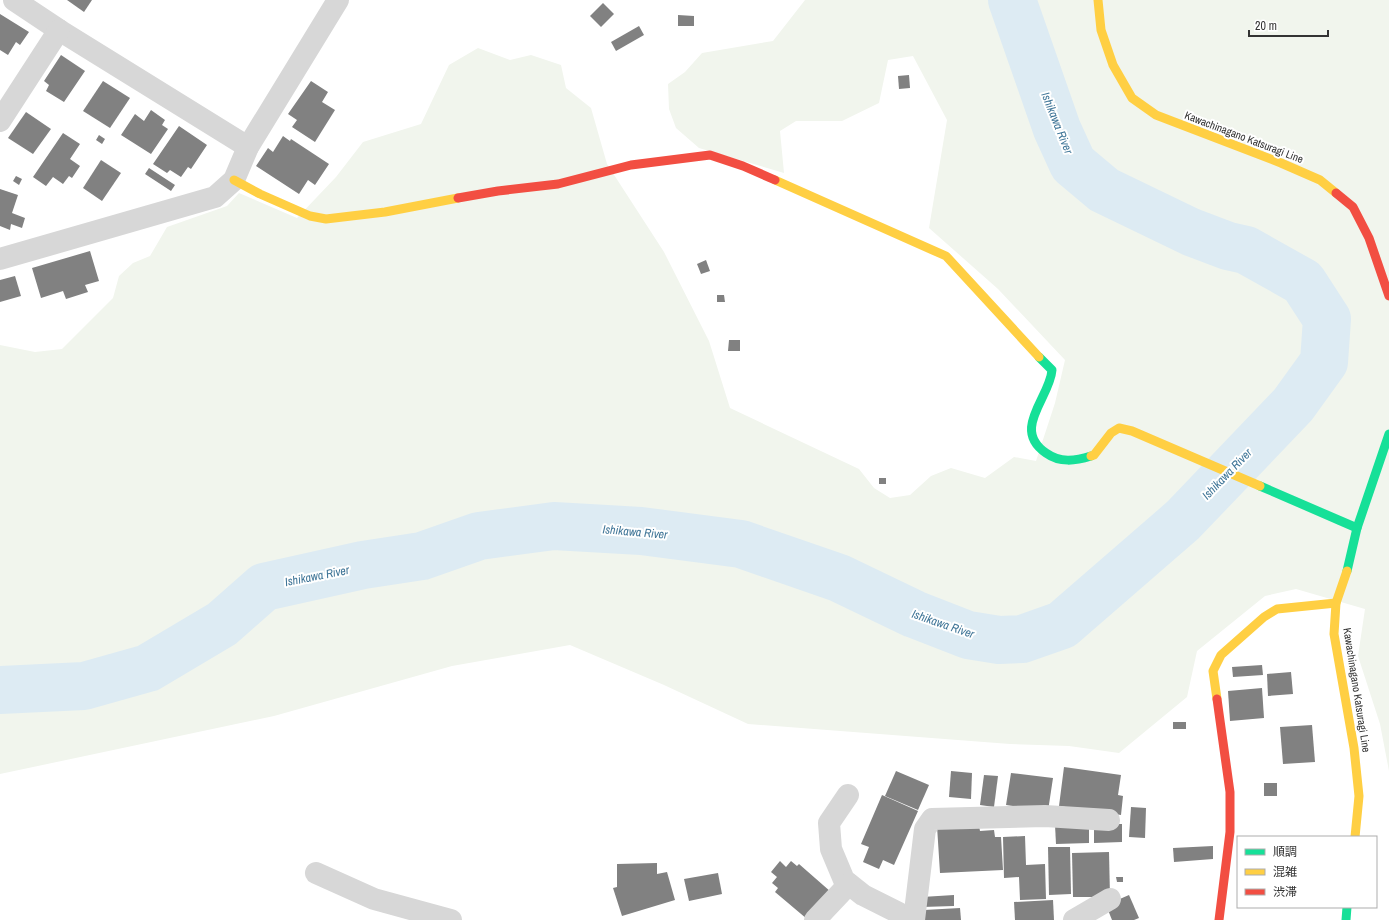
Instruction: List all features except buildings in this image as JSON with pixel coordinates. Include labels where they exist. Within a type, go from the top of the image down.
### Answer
[{"type":"street","points":[[14,0],[59,30],[248,147]]},
{"type":"street","points":[[0,259],[216,198],[234,180],[248,147],[338,0]]},
{"type":"street","name":"Kawachinagano Katsuragi Line","points":[[1098,0],[1101,30],[1114,65],[1132,98],[1156,115],[1282,163],[1320,180],[1352,207],[1369,238],[1389,296]]},
{"type":"street","points":[[0,121],[59,30]]},
{"type":"street","points":[[234,180],[260,194],[303,212],[326,219],[385,212],[498,191],[558,184],[631,165],[710,155],[743,166],[946,256],[1052,370],[1053,378],[1036,408],[1032,428],[1037,447],[1053,458],[1074,460],[1094,455],[1111,433],[1119,428],[1132,431],[1357,528]]},
{"type":"street","name":"Kawachinagano Katsuragi Line","points":[[1355,836],[1359,796],[1354,748],[1334,634],[1336,603],[1344,583],[1357,528],[1389,434]]},
{"type":"street","points":[[1219,920],[1230,832],[1230,792],[1213,671],[1221,655],[1264,617],[1277,609],[1336,603]]},
{"type":"street","points":[[848,795],[829,823],[831,849],[844,880],[863,895],[899,913],[906,920]]},
{"type":"street","points":[[914,920],[925,829],[932,818],[1045,816],[1109,820]]},
{"type":"street","points":[[316,873],[374,899],[450,920]]},
{"type":"street","points":[[815,920],[849,884]]},
{"type":"street","points":[[1074,920],[1110,899]]},
{"type":"street","points":[[1346,920],[1347,908]]},
{"type":"shaded area","points":[[805,0],[1389,0],[1389,771],[1380,724],[1358,656],[1365,609],[1296,589],[1265,596],[1197,651],[1187,697],[1119,753],[1069,746],[1010,744],[748,724],[664,685],[570,645],[452,666],[274,716],[0,774],[0,345],[35,352],[62,349],[113,298],[119,276],[133,263],[150,256],[167,227],[227,206],[239,193],[297,218],[336,177],[363,142],[421,124],[449,65],[478,48],[510,60],[531,55],[561,65],[566,88],[591,108],[607,164],[664,252],[709,341],[730,408],[859,469],[874,488],[890,498],[910,495],[931,476],[951,468],[985,478],[1014,457],[1036,461],[1055,403],[1065,360],[998,289],[929,228],[947,120],[913,56],[888,60],[879,103],[842,121],[796,121],[780,131],[784,173],[699,148],[676,128],[669,109],[668,84],[685,72],[702,53],[773,41]]},
{"type":"waterway","name":"Ishikawa River","points":[[0,690],[84,686],[148,668],[222,624],[264,587],[363,565],[422,556],[479,536],[554,526],[641,531],[741,544],[839,578],[914,614],[968,635],[999,640],[1022,639],[1062,625],[1183,520],[1293,405],[1324,362],[1327,319],[1303,282],[1246,250],[1228,246],[1191,232],[1104,190],[1073,164],[1057,129],[1012,0]]},
{"type":"traffic: fast","points":[[1039,357],[1052,370],[1050,381],[1035,413],[1032,424],[1032,434],[1036,444],[1046,453],[1062,460],[1073,460],[1091,456]]},
{"type":"traffic: fast","points":[[1347,571],[1357,528],[1389,434]]},
{"type":"traffic: fast","points":[[1260,486],[1357,528]]},
{"type":"traffic: fast","points":[[1346,920],[1347,908]]},
{"type":"traffic: slow","points":[[1098,0],[1101,30],[1113,65],[1132,98],[1156,115],[1281,163],[1320,180],[1336,193]]},
{"type":"traffic: slow","points":[[234,180],[260,194],[310,216],[326,219],[385,212],[458,198]]},
{"type":"traffic: slow","points":[[775,180],[946,256],[1039,357]]},
{"type":"traffic: slow","points":[[1091,456],[1094,455],[1111,433],[1119,428],[1132,431],[1260,486]]},
{"type":"traffic: slow","points":[[1347,571],[1336,603],[1334,634],[1354,748],[1359,796],[1355,836]]},
{"type":"traffic: slow","points":[[1217,699],[1213,671],[1221,655],[1264,617],[1277,609],[1336,603]]},
{"type":"traffic: jam","points":[[458,198],[498,191],[558,184],[631,165],[710,155],[743,166],[775,180]]},
{"type":"traffic: jam","points":[[1336,193],[1353,207],[1369,238],[1389,296]]},
{"type":"traffic: jam","points":[[1217,699],[1230,792],[1230,832],[1219,920]]}]
